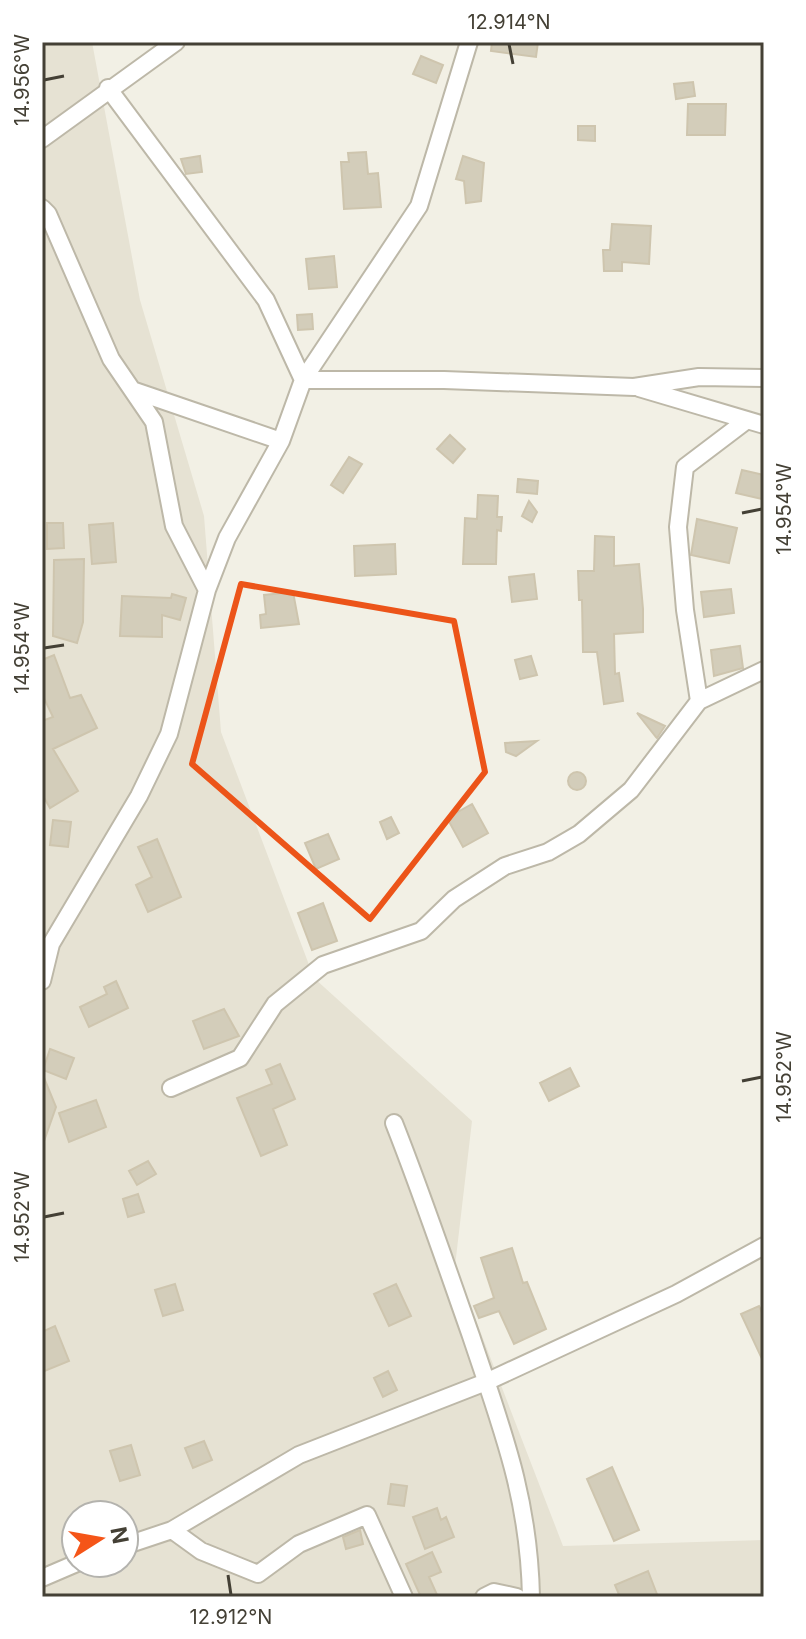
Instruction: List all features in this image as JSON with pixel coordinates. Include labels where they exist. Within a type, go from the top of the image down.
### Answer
[{"type":"street","points":[[42,139],[108,88],[176,42]]},
{"type":"street","points":[[42,981],[51,944],[139,796],[169,734],[207,590],[227,538],[281,441],[303,380],[419,206],[469,42]]},
{"type":"street","points":[[108,88],[266,300],[303,380]]},
{"type":"street","points":[[42,208],[48,214],[111,359],[154,422],[174,526],[207,590]]},
{"type":"street","points":[[303,380],[444,380],[634,387],[699,377],[764,378]]},
{"type":"street","points":[[634,387],[764,425]]},
{"type":"street","points":[[135,391],[281,441]]},
{"type":"street","points":[[699,701],[685,610],[678,527],[685,467],[747,420]]},
{"type":"street","points":[[171,1088],[240,1058],[275,1004],[323,965],[421,931],[454,899],[505,866],[558,847],[600,819],[631,790],[699,701],[764,670]]},
{"type":"street","points":[[394,1123],[428,1209],[515,1465],[529,1540],[531,1597]]},
{"type":"street","points":[[140,1541],[172,1530],[299,1455],[486,1382],[676,1294],[764,1246]]},
{"type":"street","points":[[172,1530],[201,1551],[258,1574],[299,1544],[367,1515],[404,1597]]},
{"type":"street","points":[[484,1597],[494,1592],[517,1597]]},
{"type":"highlighted area","points":[[241,584],[454,621],[485,772],[370,919],[192,764]]},
{"type":"shaded area","points":[[42,42],[92,42],[140,300],[204,516],[221,732],[314,978],[472,1121],[455,1266],[563,1546],[764,1540],[764,1597],[42,1597]]},
{"type":"building","points":[[492,42],[538,42],[536,57],[491,51]]},
{"type":"building","points":[[421,56],[443,65],[436,83],[413,74]]},
{"type":"building","points":[[693,82],[695,96],[676,99],[674,84]]},
{"type":"building","points":[[688,104],[726,104],[725,135],[687,135]]},
{"type":"building","points":[[578,126],[595,126],[595,141],[578,140]]},
{"type":"building","points":[[366,152],[368,174],[378,173],[381,207],[344,209],[341,162],[349,162],[348,153]]},
{"type":"building","points":[[200,156],[202,172],[186,174],[181,159]]},
{"type":"building","points":[[463,156],[484,163],[481,201],[466,203],[464,181],[456,179]]},
{"type":"building","points":[[612,224],[651,226],[649,264],[622,262],[622,271],[604,271],[603,250],[610,250]]},
{"type":"building","points":[[334,256],[337,287],[309,289],[306,259]]},
{"type":"building","points":[[312,314],[313,329],[298,330],[297,315]]},
{"type":"building","points":[[450,435],[465,449],[453,463],[437,449]]},
{"type":"building","points":[[349,457],[362,464],[343,493],[331,485]]},
{"type":"building","points":[[742,470],[764,475],[762,499],[736,493]]},
{"type":"building","points":[[518,479],[538,481],[537,494],[517,492]]},
{"type":"building","points":[[478,495],[498,496],[497,517],[502,517],[501,531],[497,530],[496,564],[463,564],[465,518],[477,519]]},
{"type":"building","points":[[529,501],[537,512],[532,522],[522,516]]},
{"type":"building","points":[[697,519],[737,528],[729,563],[691,555]]},
{"type":"building","points":[[47,523],[63,523],[64,548],[47,549]]},
{"type":"building","points":[[113,523],[116,562],[92,564],[89,525]]},
{"type":"building","points":[[595,536],[614,537],[614,566],[639,564],[643,609],[643,632],[614,634],[615,674],[619,673],[623,701],[604,704],[597,652],[583,652],[582,600],[579,600],[578,571],[594,571]]},
{"type":"building","points":[[395,544],[396,574],[355,576],[354,546]]},
{"type":"building","points":[[84,559],[83,622],[77,643],[53,636],[54,560]]},
{"type":"building","points":[[534,574],[537,599],[512,602],[509,577]]},
{"type":"building","points":[[731,589],[734,613],[704,617],[701,592]]},
{"type":"building","points":[[293,592],[299,624],[261,628],[260,615],[266,614],[264,595]]},
{"type":"building","points":[[172,594],[186,598],[180,620],[162,615],[162,637],[120,636],[122,596],[171,598]]},
{"type":"building","points":[[740,646],[743,668],[714,676],[711,650]]},
{"type":"building","points":[[54,655],[70,698],[81,695],[97,728],[53,749],[78,791],[50,808],[42,794],[42,721],[53,717],[42,694],[42,660]]},
{"type":"building","points":[[531,656],[537,675],[520,679],[515,660]]},
{"type":"building","points":[[637,713],[665,726],[657,738],[656,737]]},
{"type":"building","points":[[537,741],[516,756],[506,752],[505,743]]},
{"type":"building","points":[[577,772],[586,781],[577,790],[568,781]]},
{"type":"building","points":[[472,804],[488,833],[463,847],[447,818]]},
{"type":"building","points":[[391,817],[399,833],[387,839],[380,822]]},
{"type":"building","points":[[53,820],[71,822],[68,847],[50,845]]},
{"type":"building","points":[[328,834],[339,859],[316,869],[305,843]]},
{"type":"building","points":[[157,839],[181,897],[148,912],[136,885],[152,877],[138,847]]},
{"type":"building","points":[[323,903],[337,941],[312,950],[298,913]]},
{"type":"building","points":[[116,981],[128,1008],[89,1027],[80,1007],[107,994],[104,987]]},
{"type":"building","points":[[224,1009],[239,1036],[204,1049],[193,1021]]},
{"type":"building","points":[[50,1049],[74,1058],[66,1079],[43,1070]]},
{"type":"building","points":[[280,1064],[295,1099],[273,1109],[287,1145],[261,1156],[237,1098],[272,1084],[266,1070]]},
{"type":"building","points":[[570,1068],[579,1086],[549,1101],[540,1083]]},
{"type":"building","points":[[42,1073],[56,1107],[44,1141],[42,1140]]},
{"type":"building","points":[[96,1100],[106,1127],[69,1142],[59,1113]]},
{"type":"building","points":[[148,1161],[156,1174],[137,1185],[129,1171]]},
{"type":"building","points":[[138,1194],[144,1212],[128,1217],[123,1199]]},
{"type":"building","points":[[512,1248],[523,1283],[527,1282],[546,1329],[514,1344],[499,1311],[479,1318],[474,1306],[494,1298],[481,1258]]},
{"type":"building","points":[[175,1284],[183,1310],[163,1316],[155,1290]]},
{"type":"building","points":[[396,1284],[411,1316],[389,1326],[374,1294]]},
{"type":"building","points":[[759,1306],[764,1317],[764,1363],[741,1314]]},
{"type":"building","points":[[55,1326],[69,1361],[42,1372],[42,1332]]},
{"type":"building","points":[[388,1371],[397,1390],[383,1397],[374,1378]]},
{"type":"building","points":[[204,1441],[212,1460],[193,1468],[185,1448]]},
{"type":"building","points":[[131,1445],[140,1475],[120,1481],[110,1451]]},
{"type":"building","points":[[612,1467],[639,1530],[614,1541],[587,1479]]},
{"type":"building","points":[[391,1484],[407,1486],[404,1506],[388,1504]]},
{"type":"building","points":[[437,1508],[441,1520],[446,1517],[454,1537],[425,1549],[413,1517]]},
{"type":"building","points":[[360,1530],[363,1544],[346,1549],[343,1537]]},
{"type":"building","points":[[432,1552],[441,1572],[429,1577],[438,1597],[421,1597],[406,1564]]},
{"type":"building","points":[[648,1571],[658,1597],[620,1597],[615,1585]]}]
